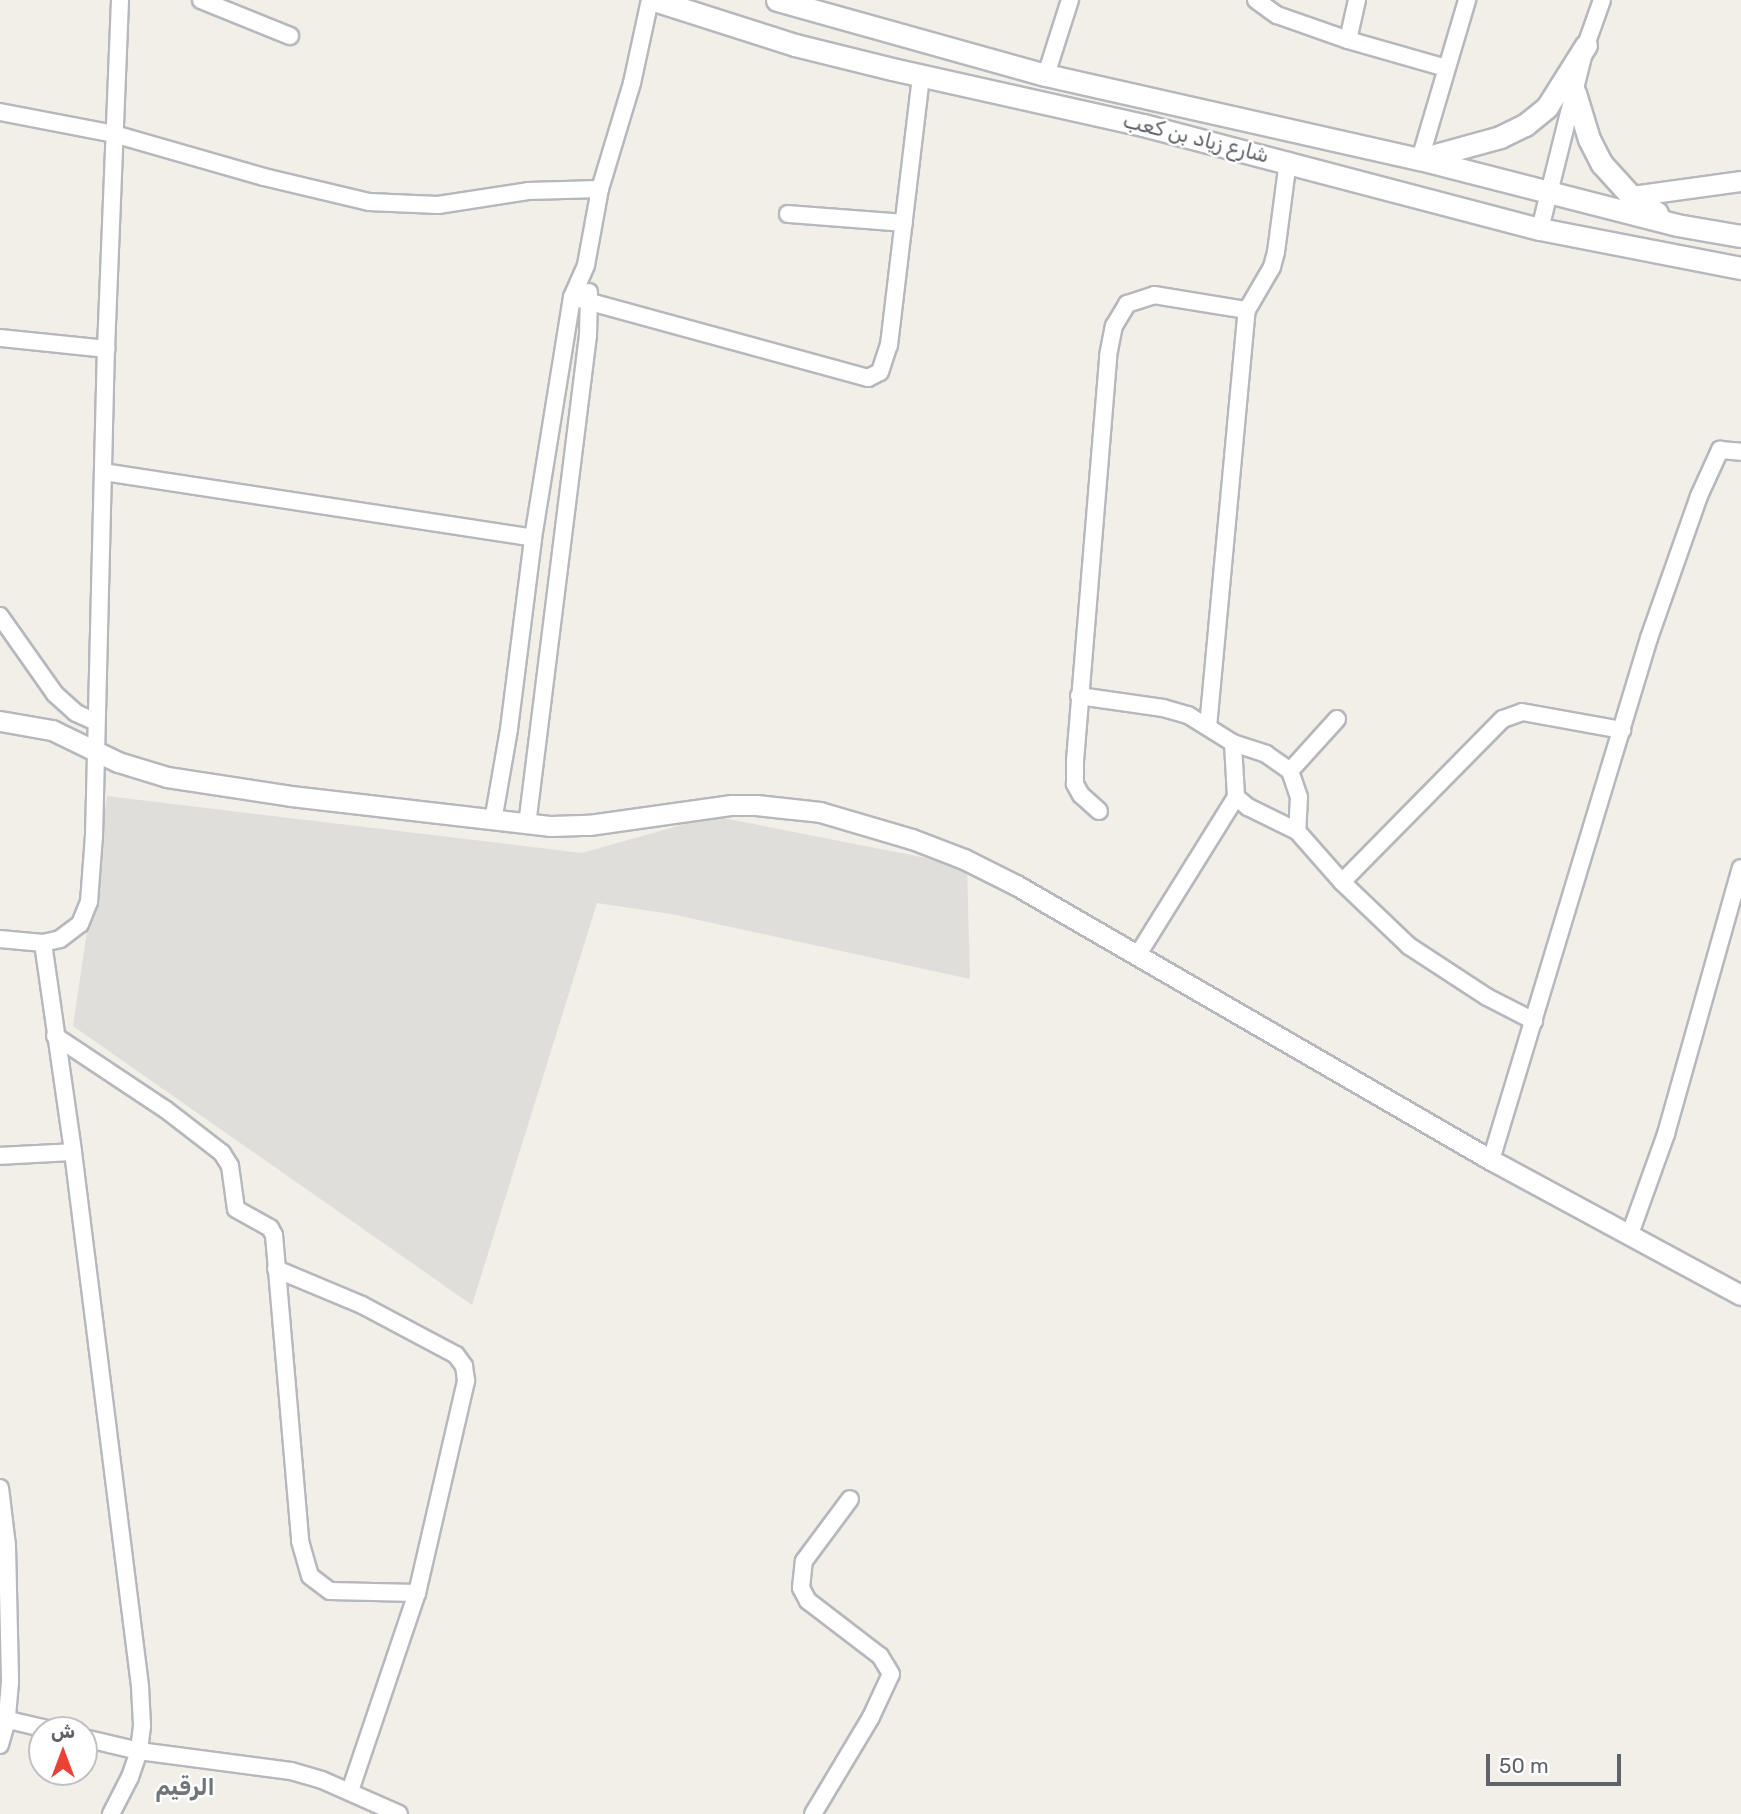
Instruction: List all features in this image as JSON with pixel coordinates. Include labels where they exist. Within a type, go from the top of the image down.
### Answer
[{"type":"main road","name":"شارع زياد بن كعب","points":[[652,0],[795,45],[1143,125],[1540,229],[1741,268]]},
{"type":"main road","name":"شارع زياد بن كعب","points":[[777,0],[1046,75],[1420,159],[1677,225],[1741,236]]},
{"type":"main road","points":[[1420,159],[1489,141],[1525,125],[1547,107],[1586,45]]},
{"type":"main road","points":[[1575,93],[1593,147],[1609,172],[1631,196],[1677,225]]},
{"type":"street","points":[[0,939],[43,943],[71,933],[80,924],[89,902],[120,0]]},
{"type":"street","points":[[201,0],[290,36]]},
{"type":"street","points":[[493,821],[509,729],[533,538],[572,297],[586,265],[600,189],[632,83],[652,0]]},
{"type":"street","points":[[1046,75],[1070,0]]},
{"type":"street","points":[[1255,0],[1278,15],[1348,40],[1446,68]]},
{"type":"street","points":[[1348,40],[1357,0]]},
{"type":"street","points":[[1420,159],[1467,0]]},
{"type":"street","points":[[1540,229],[1586,45],[1602,0]]},
{"type":"street","points":[[572,297],[868,379],[880,372],[889,345],[921,75]]},
{"type":"street","points":[[0,112],[114,134],[264,177],[369,202],[438,205],[528,191],[600,189]]},
{"type":"street","points":[[1208,727],[1247,310],[1272,267],[1288,161]]},
{"type":"street","points":[[1631,196],[1741,181]]},
{"type":"street","points":[[788,214],[904,222]]},
{"type":"street","points":[[527,825],[590,300],[586,265]]},
{"type":"street","points":[[1098,811],[1081,795],[1075,784],[1079,696],[1108,356],[1118,315],[1134,299],[1154,295],[1247,310]]},
{"type":"street","points":[[0,338],[106,349]]},
{"type":"street","points":[[1491,1160],[1649,638],[1699,496],[1720,450],[1741,452]]},
{"type":"street","points":[[104,472],[533,538]]},
{"type":"street","points":[[0,616],[55,694],[76,713],[96,722]]},
{"type":"street","points":[[1079,696],[1163,708],[1188,715],[1233,743],[1266,754],[1290,771],[1299,797],[1297,831]]},
{"type":"street","points":[[1342,883],[1503,719],[1522,712],[1622,730]]},
{"type":"street","points":[[1290,771],[1337,719]]},
{"type":"street","points":[[0,721],[52,730],[95,751],[167,777],[493,821],[527,825],[589,825],[733,805],[786,807],[820,812],[912,839],[964,859],[1491,1160],[1741,1295]]},
{"type":"street","points":[[1137,956],[1236,797],[1233,743]]},
{"type":"street","points":[[1236,797],[1248,807],[1297,831],[1342,883],[1409,946],[1487,997],[1534,1021]]},
{"type":"street","points":[[1630,1234],[1666,1134],[1741,868]]},
{"type":"street","points":[[43,943],[73,1152],[140,1686],[142,1726],[139,1751],[130,1777],[111,1814]]},
{"type":"street","points":[[55,1036],[165,1109],[222,1153],[230,1166],[236,1209],[270,1228],[274,1235],[300,1541],[310,1576],[330,1591],[417,1593]]},
{"type":"street","points":[[0,1156],[73,1152]]},
{"type":"street","points":[[276,1269],[362,1305],[456,1355],[464,1366],[466,1381],[417,1593],[350,1791]]},
{"type":"street","points":[[0,1488],[10,1615],[0,1745]]},
{"type":"street","points":[[813,1814],[871,1717],[891,1674],[880,1656],[808,1601],[801,1588],[804,1561],[850,1499]]},
{"type":"street","points":[[3,1718],[28,1724]]},
{"type":"street","points":[[98,1741],[139,1751],[290,1771],[350,1791],[399,1814]]},
{"type":"shaded area","points":[[107,796],[582,853],[713,816],[967,866],[970,979],[671,914],[597,903],[472,1305],[73,1026]]},
{"type":"district","name":"الرقيم","points":[[185,1787]]}]
